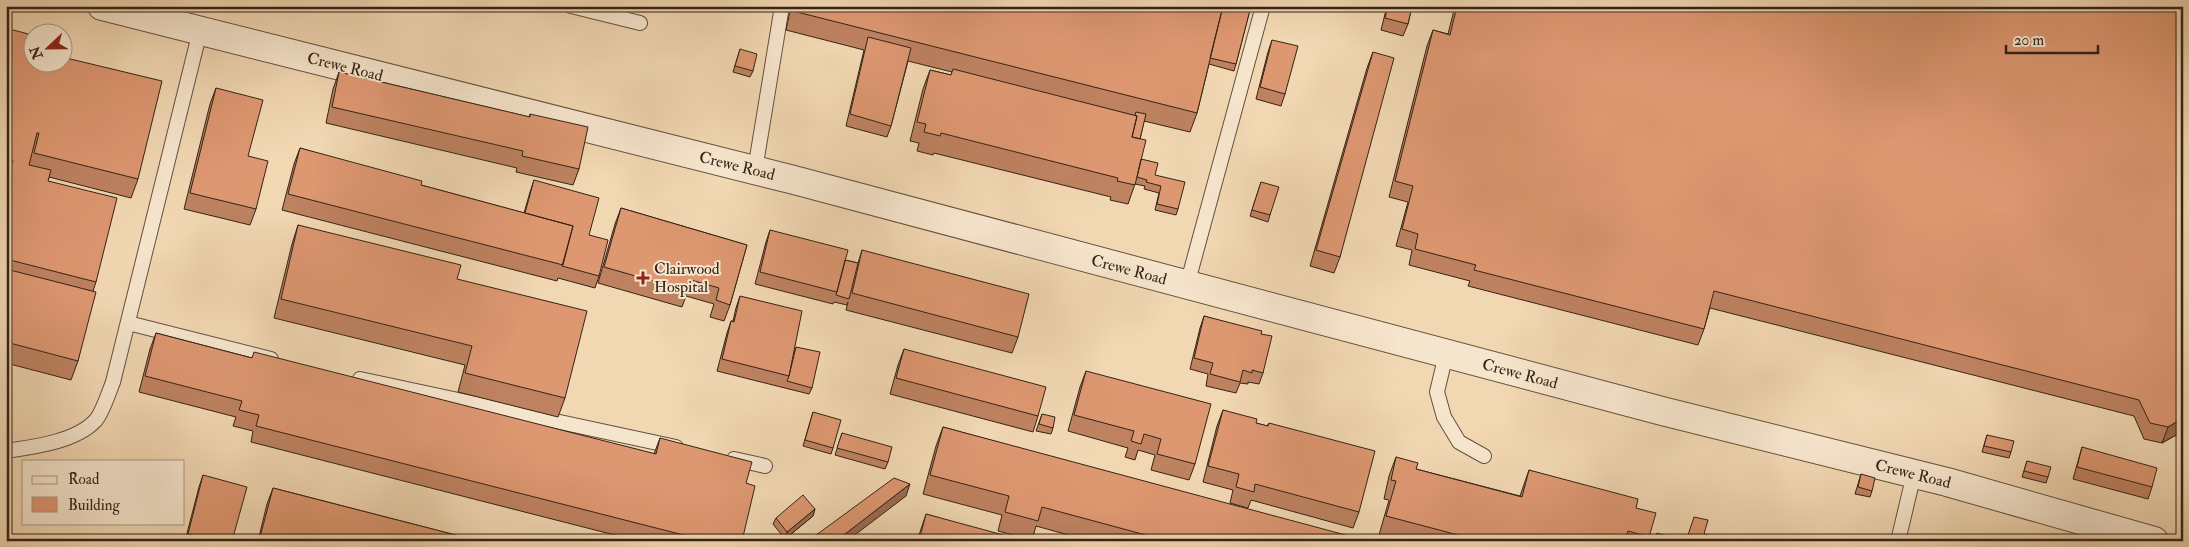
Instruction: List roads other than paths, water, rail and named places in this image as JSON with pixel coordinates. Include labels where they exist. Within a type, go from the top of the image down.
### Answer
[{"type":"street","name":"Crewe Road","points":[[102,6],[755,170],[1662,411],[1914,474],[2154,541]]},
{"type":"lane","points":[[571,6],[640,23]]},
{"type":"lane","points":[[755,170],[782,6]]},
{"type":"lane","points":[[1187,285],[1263,6]]},
{"type":"lane","points":[[6,451],[40,445],[73,436],[96,421],[114,382],[200,31]]},
{"type":"lane","points":[[128,323],[284,362]]},
{"type":"lane","points":[[1446,354],[1438,392],[1444,417],[1459,442],[1484,456]]},
{"type":"lane","points":[[348,377],[688,449]]},
{"type":"lane","points":[[717,456],[765,466]]},
{"type":"lane","points":[[1898,541],[1914,474]]},
{"type":"place","name":"Clairwood Hospital","points":[[643,278]]}]
